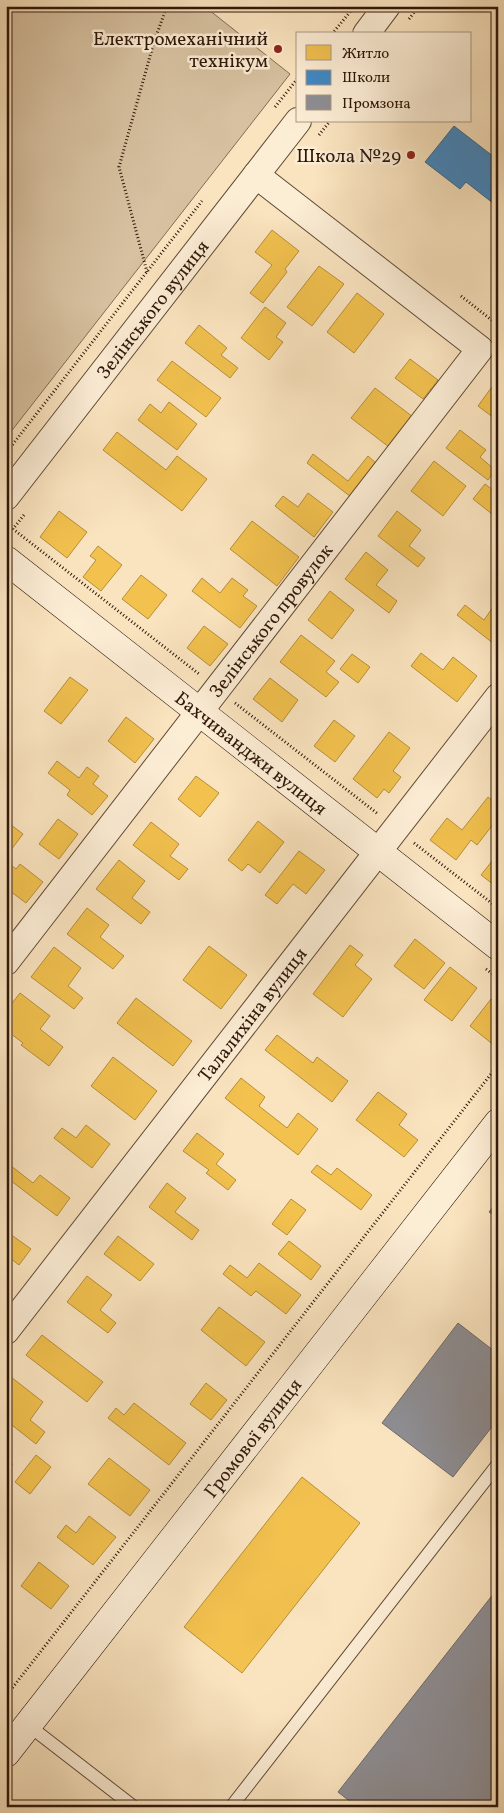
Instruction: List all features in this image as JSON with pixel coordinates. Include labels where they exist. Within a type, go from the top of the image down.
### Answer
[{"type":"street","points":[[368,32],[387,6]]},
{"type":"street","name":"Зелінського вулиця","points":[[6,497],[297,122]]},
{"type":"street","name":"Зелінського провулок","points":[[6,962],[480,349],[256,175]]},
{"type":"street","name":"Бахчиванджи вулиця","points":[[6,560],[498,946]]},
{"type":"street","name":"Талалихіна вулиця","points":[[6,1331],[498,698]]},
{"type":"street","name":"Громової вулиця","points":[[6,1753],[498,1123]]},
{"type":"lane","points":[[230,1807],[498,1464]]},
{"type":"lane","points":[[28,1725],[134,1807]]},
{"type":"path","points":[[147,272],[119,166],[154,42],[167,6]]},
{"type":"path","points":[[334,32],[354,6]]},
{"type":"path","points":[[274,108],[296,80]]},
{"type":"path","points":[[6,453],[204,198]]},
{"type":"path","points":[[461,296],[498,325]]},
{"type":"path","points":[[13,529],[498,908]]},
{"type":"path","points":[[6,1696],[498,1066]]},
{"type":"shaded area","points":[[6,6],[204,6],[290,74],[6,438]]},
{"type":"building: Житло","points":[[272,230],[299,251],[285,269],[287,272],[263,303],[250,293],[272,265],[255,252]]},
{"type":"building: Житло","points":[[319,266],[344,284],[312,326],[287,307]]},
{"type":"building: Житло","points":[[357,293],[384,314],[354,353],[327,332]]},
{"type":"building: Житло","points":[[265,307],[286,323],[276,337],[283,342],[269,360],[241,338]]},
{"type":"building: Житло","points":[[199,325],[227,348],[221,355],[238,368],[230,378],[185,343]]},
{"type":"building: Житло","points":[[410,359],[438,380],[423,399],[395,378]]},
{"type":"building: Житло","points":[[172,361],[221,398],[206,417],[157,380]]},
{"type":"building: Житло","points":[[494,384],[498,386],[498,421],[478,406]]},
{"type":"building: Житло","points":[[375,388],[413,417],[389,447],[351,418]]},
{"type":"building: Житло","points":[[169,402],[197,424],[177,450],[138,420],[150,404],[161,413]]},
{"type":"building: Житло","points":[[460,430],[486,450],[480,457],[495,470],[488,480],[446,448]]},
{"type":"building: Житло","points":[[117,432],[166,470],[177,456],[207,479],[182,511],[103,450]]},
{"type":"building: Житло","points":[[313,454],[348,481],[368,456],[377,464],[351,497],[307,463]]},
{"type":"building: Житло","points":[[434,461],[466,486],[443,516],[411,491]]},
{"type":"building: Житло","points":[[485,484],[498,494],[498,507],[492,514],[473,499]]},
{"type":"building: Житло","points":[[308,493],[333,512],[314,537],[275,506],[283,496],[298,507]]},
{"type":"building: Житло","points":[[59,511],[87,532],[67,558],[40,537]]},
{"type":"building: Житло","points":[[397,511],[421,530],[409,546],[425,558],[418,567],[378,536]]},
{"type":"building: Житло","points":[[252,521],[299,557],[277,586],[230,549]]},
{"type":"building: Житло","points":[[98,546],[122,565],[101,591],[83,577],[96,560],[90,556]]},
{"type":"building: Житло","points":[[366,552],[388,570],[376,585],[397,601],[389,613],[345,579]]},
{"type":"building: Житло","points":[[141,575],[167,595],[148,619],[122,599]]},
{"type":"building: Житло","points":[[202,578],[220,593],[232,578],[248,590],[243,596],[257,606],[240,628],[192,591]]},
{"type":"building: Житло","points":[[330,591],[354,610],[332,639],[308,620]]},
{"type":"building: Житло","points":[[465,605],[484,620],[493,607],[498,611],[498,647],[457,615]]},
{"type":"building: Житло","points":[[204,626],[228,644],[210,666],[187,648]]},
{"type":"building: Житло","points":[[301,635],[335,661],[326,672],[339,682],[326,697],[280,662]]},
{"type":"building: Житло","points":[[421,653],[443,670],[453,657],[477,676],[457,702],[411,666]]},
{"type":"building: Житло","points":[[352,654],[370,667],[358,683],[340,669]]},
{"type":"building: Житло","points":[[70,677],[88,690],[61,724],[44,711]]},
{"type":"building: Житло","points":[[270,678],[298,700],[282,722],[253,699]]},
{"type":"building: Житло","points":[[126,717],[154,739],[135,763],[108,741]]},
{"type":"building: Житло","points":[[334,720],[355,736],[335,762],[314,746]]},
{"type":"building: Житло","points":[[389,732],[410,748],[393,771],[401,777],[389,793],[384,789],[377,798],[353,779]]},
{"type":"building: Житло","points":[[57,761],[79,778],[87,767],[99,776],[93,784],[108,796],[92,815],[67,795],[70,790],[48,773]]},
{"type":"building: Житло","points":[[196,776],[219,793],[200,817],[178,799]]},
{"type":"building: Житло","points":[[488,797],[498,805],[498,818],[477,845],[471,840],[456,860],[430,840],[447,818],[462,830]]},
{"type":"building: Житло","points":[[58,819],[78,834],[59,859],[39,844]]},
{"type":"building: Житло","points":[[6,821],[23,834],[8,854],[6,853]]},
{"type":"building: Житло","points":[[258,821],[284,842],[260,873],[248,864],[242,871],[228,860]]},
{"type":"building: Житло","points":[[151,822],[179,844],[170,856],[188,869],[179,880],[133,845]]},
{"type":"building: Житло","points":[[299,851],[325,870],[306,894],[293,884],[277,904],[265,895]]},
{"type":"building: Житло","points":[[496,856],[498,858],[498,888],[481,875]]},
{"type":"building: Житло","points":[[119,860],[145,881],[132,898],[150,912],[141,924],[96,889]]},
{"type":"building: Житло","points":[[6,861],[16,869],[20,864],[43,882],[26,903],[6,888]]},
{"type":"building: Житло","points":[[87,908],[109,925],[100,937],[124,956],[113,969],[67,934]]},
{"type":"building: Житло","points":[[415,939],[445,963],[424,989],[394,966]]},
{"type":"building: Житло","points":[[350,945],[363,955],[355,965],[372,979],[343,1017],[313,994]]},
{"type":"building: Житло","points":[[209,946],[247,975],[221,1009],[183,980]]},
{"type":"building: Житло","points":[[54,947],[81,968],[68,986],[83,998],[74,1009],[31,977]]},
{"type":"building: Житло","points":[[450,967],[477,988],[452,1021],[424,1000]]},
{"type":"building: Житло","points":[[20,993],[50,1016],[40,1029],[63,1047],[49,1066],[21,1045],[23,1043],[6,1030],[6,1011]]},
{"type":"building: Житло","points":[[136,998],[192,1041],[173,1066],[117,1023]]},
{"type":"building: Житло","points":[[491,999],[498,1004],[498,1042],[495,1046],[470,1026]]},
{"type":"building: Житло","points":[[277,1035],[313,1063],[317,1057],[348,1081],[332,1102],[265,1050]]},
{"type":"building: Житло","points":[[113,1057],[157,1091],[135,1120],[91,1086]]},
{"type":"building: Житло","points":[[241,1078],[265,1097],[259,1106],[287,1128],[298,1113],[318,1129],[298,1155],[225,1098]]},
{"type":"building: Житло","points":[[378,1092],[407,1114],[399,1125],[418,1140],[404,1157],[356,1120]]},
{"type":"building: Житло","points":[[86,1125],[110,1144],[92,1168],[54,1138],[62,1128],[76,1138]]},
{"type":"building: Житло","points":[[197,1133],[224,1154],[216,1164],[236,1180],[228,1190],[206,1173],[209,1170],[183,1151]]},
{"type":"building: Житло","points":[[6,1162],[33,1183],[40,1175],[70,1198],[57,1216],[6,1177]]},
{"type":"building: Житло","points":[[317,1165],[331,1175],[337,1168],[372,1195],[361,1210],[311,1172]]},
{"type":"building: Житло","points":[[167,1183],[186,1198],[175,1212],[199,1230],[192,1240],[149,1207]]},
{"type":"building: Житло","points":[[291,1199],[306,1210],[287,1235],[272,1224]]},
{"type":"building: Житло","points":[[6,1231],[31,1249],[19,1265],[6,1255]]},
{"type":"building: Житло","points":[[118,1236],[154,1264],[140,1281],[104,1254]]},
{"type":"building: Житло","points":[[289,1241],[321,1266],[311,1280],[278,1254]]},
{"type":"building: Житло","points":[[259,1263],[301,1295],[286,1314],[256,1291],[251,1296],[223,1274],[230,1265],[247,1278]]},
{"type":"building: Житло","points":[[87,1276],[112,1295],[100,1310],[116,1323],[108,1333],[67,1302]]},
{"type":"building: Житло","points":[[219,1307],[265,1342],[246,1366],[201,1330]]},
{"type":"building: Житло","points":[[42,1335],[103,1382],[87,1402],[26,1355]]},
{"type":"building: Житло","points":[[11,1377],[43,1402],[30,1420],[45,1432],[36,1444],[8,1422],[12,1417],[6,1413],[6,1384]]},
{"type":"building: Житло","points":[[206,1383],[227,1400],[211,1420],[190,1404]]},
{"type":"building: Житло","points":[[134,1403],[186,1443],[169,1465],[108,1418],[116,1408],[124,1415]]},
{"type":"building: Житло","points":[[36,1455],[51,1467],[30,1494],[15,1482]]},
{"type":"building: Житло","points":[[109,1458],[150,1490],[130,1516],[88,1484]]},
{"type":"building: Житло","points":[[6,1459],[13,1464],[6,1473]]},
{"type":"building: Житло","points":[[302,1477],[360,1523],[242,1673],[184,1627]]},
{"type":"building: Житло","points":[[89,1516],[116,1537],[93,1565],[57,1537],[66,1525],[76,1533]]},
{"type":"building: Житло","points":[[39,1562],[69,1586],[51,1609],[21,1586]]},
{"type":"building: Школи","points":[[454,126],[498,160],[498,207],[466,182],[460,189],[425,162]]},
{"type":"building: Промзона","points":[[498,1201],[498,1218],[489,1212]]},
{"type":"building: Промзона","points":[[458,1323],[498,1354],[498,1419],[453,1477],[382,1423]]},
{"type":"building: Промзона","points":[[498,1588],[498,1807],[357,1807],[338,1792]]},
{"type":"place","name":"Електромеханічний технікум","points":[[278,49]]},
{"type":"place","name":"Школа №29","points":[[411,155]]}]
